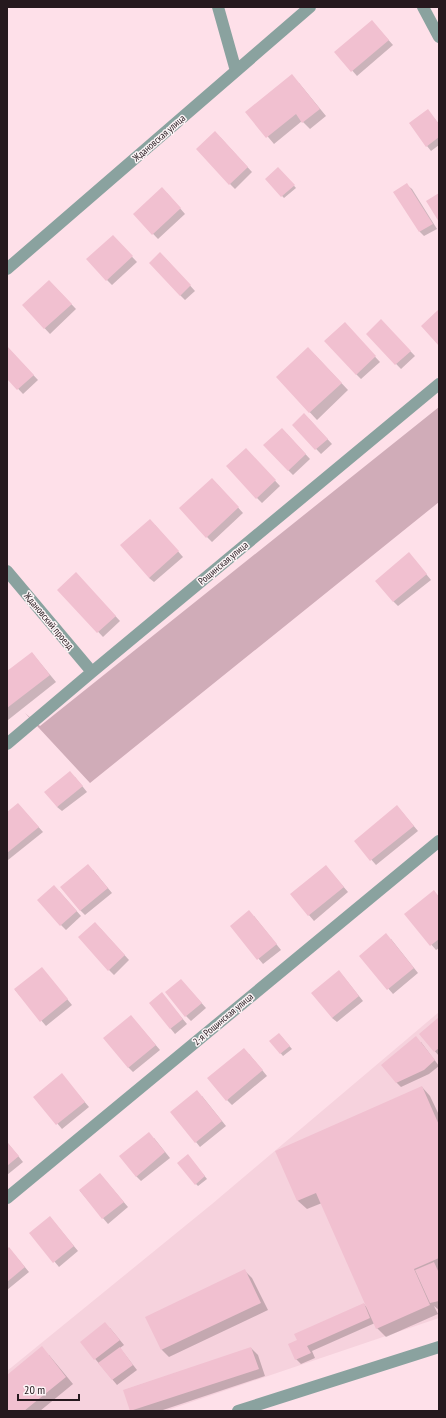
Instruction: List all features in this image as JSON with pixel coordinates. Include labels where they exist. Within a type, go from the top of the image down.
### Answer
[{"type":"street","points":[[218,7],[236,71]]},
{"type":"street","name":"Ждановская улица","points":[[7,269],[310,7]]},
{"type":"street","points":[[423,7],[439,37]]},
{"type":"street","name":"Рощинская улица","points":[[7,744],[439,384]]},
{"type":"street","name":"Ждановский проезд","points":[[7,571],[92,672]]},
{"type":"street","name":"2-я Рощинская улица","points":[[7,1198],[439,841]]},
{"type":"street","points":[[238,1411],[439,1347]]},
{"type":"shaded area","points":[[439,407],[439,502],[90,783],[25,713],[40,726]]},
{"type":"shaded area","points":[[439,1012],[439,1318],[165,1411],[7,1411],[7,1371],[212,1204]]},
{"type":"building","points":[[372,20],[389,40],[351,72],[334,52]]},
{"type":"building","points":[[292,74],[320,109],[302,123],[296,114],[266,138],[245,112]]},
{"type":"building","points":[[428,109],[439,124],[439,137],[426,147],[409,123]]},
{"type":"building","points":[[215,131],[248,167],[229,185],[196,149]]},
{"type":"building","points":[[278,167],[295,185],[281,197],[265,179]]},
{"type":"building","points":[[407,183],[433,224],[419,232],[393,192]]},
{"type":"building","points":[[162,187],[181,208],[152,235],[133,214]]},
{"type":"building","points":[[439,193],[439,222],[426,201]]},
{"type":"building","points":[[113,235],[133,256],[106,281],[86,259]]},
{"type":"building","points":[[160,252],[191,285],[180,296],[149,263]]},
{"type":"building","points":[[49,280],[72,304],[44,329],[22,305]]},
{"type":"building","points":[[439,309],[439,346],[421,326]]},
{"type":"building","points":[[381,319],[411,351],[395,365],[366,334]]},
{"type":"building","points":[[345,322],[376,356],[356,375],[324,341]]},
{"type":"building","points":[[7,346],[34,375],[17,390],[7,379]]},
{"type":"building","points":[[308,347],[342,383],[309,413],[276,377]]},
{"type":"building","points":[[304,413],[328,439],[315,450],[292,425]]},
{"type":"building","points":[[282,428],[306,454],[288,471],[263,445]]},
{"type":"building","points":[[246,448],[276,480],[256,499],[226,466]]},
{"type":"building","points":[[212,478],[239,507],[206,538],[179,508]]},
{"type":"building","points":[[150,519],[179,551],[149,578],[120,545]]},
{"type":"building","points":[[409,552],[427,574],[393,602],[375,581]]},
{"type":"building","points":[[76,572],[116,616],[97,633],[57,590]]},
{"type":"building","points":[[32,652],[50,675],[7,708],[7,671]]},
{"type":"building","points":[[70,771],[83,786],[57,807],[44,792]]},
{"type":"building","points":[[18,803],[39,827],[7,853],[7,812]]},
{"type":"building","points":[[397,805],[414,826],[370,861],[354,841]]},
{"type":"building","points":[[88,864],[108,888],[80,911],[60,887]]},
{"type":"building","points":[[326,865],[344,887],[308,916],[290,894]]},
{"type":"building","points":[[54,885],[77,911],[60,926],[37,900]]},
{"type":"building","points":[[434,890],[439,897],[439,939],[430,946],[404,914]]},
{"type":"building","points":[[249,910],[277,944],[257,960],[230,926]]},
{"type":"building","points":[[95,922],[125,955],[108,971],[78,937]]},
{"type":"building","points":[[386,933],[414,968],[387,990],[359,956]]},
{"type":"building","points":[[42,967],[68,999],[40,1022],[14,989]]},
{"type":"building","points":[[339,970],[359,996],[332,1018],[311,993]]},
{"type":"building","points":[[181,979],[202,1003],[185,1017],[165,992]]},
{"type":"building","points":[[162,992],[183,1019],[170,1029],[149,1003]]},
{"type":"building","points":[[131,1015],[156,1045],[128,1068],[103,1038]]},
{"type":"building","points":[[439,1017],[439,1048],[434,1052],[419,1034]]},
{"type":"building","points":[[279,1033],[290,1046],[280,1054],[269,1041]]},
{"type":"building","points":[[416,1036],[435,1060],[424,1070],[396,1083],[381,1065]]},
{"type":"building","points":[[244,1048],[263,1070],[226,1101],[207,1078]]},
{"type":"building","points":[[62,1073],[85,1102],[56,1125],[33,1097]]},
{"type":"building","points":[[422,1086],[439,1125],[439,1258],[414,1269],[430,1305],[376,1329],[316,1193],[297,1201],[275,1151]]},
{"type":"building","points":[[197,1090],[222,1121],[195,1143],[170,1112]]},
{"type":"building","points":[[149,1132],[165,1152],[136,1177],[119,1156]]},
{"type":"building","points":[[7,1142],[19,1156],[7,1166]]},
{"type":"building","points":[[188,1154],[205,1176],[195,1185],[177,1163]]},
{"type":"building","points":[[100,1173],[124,1202],[102,1219],[79,1190]]},
{"type":"building","points":[[50,1216],[74,1246],[53,1263],[29,1233]]},
{"type":"building","points":[[9,1247],[25,1267],[7,1282],[7,1249]]},
{"type":"building","points":[[434,1262],[439,1273],[439,1301],[430,1303],[415,1270]]},
{"type":"building","points":[[245,1269],[261,1303],[161,1350],[145,1317]]},
{"type":"building","points":[[364,1303],[370,1318],[307,1346],[311,1353],[295,1360],[288,1344],[297,1340],[294,1334]]},
{"type":"building","points":[[105,1322],[120,1340],[94,1360],[80,1342]]},
{"type":"building","points":[[42,1346],[66,1377],[24,1411],[7,1411],[7,1375]]},
{"type":"building","points":[[120,1347],[133,1365],[112,1380],[98,1363]]},
{"type":"building","points":[[251,1347],[259,1369],[130,1411],[123,1390]]}]
